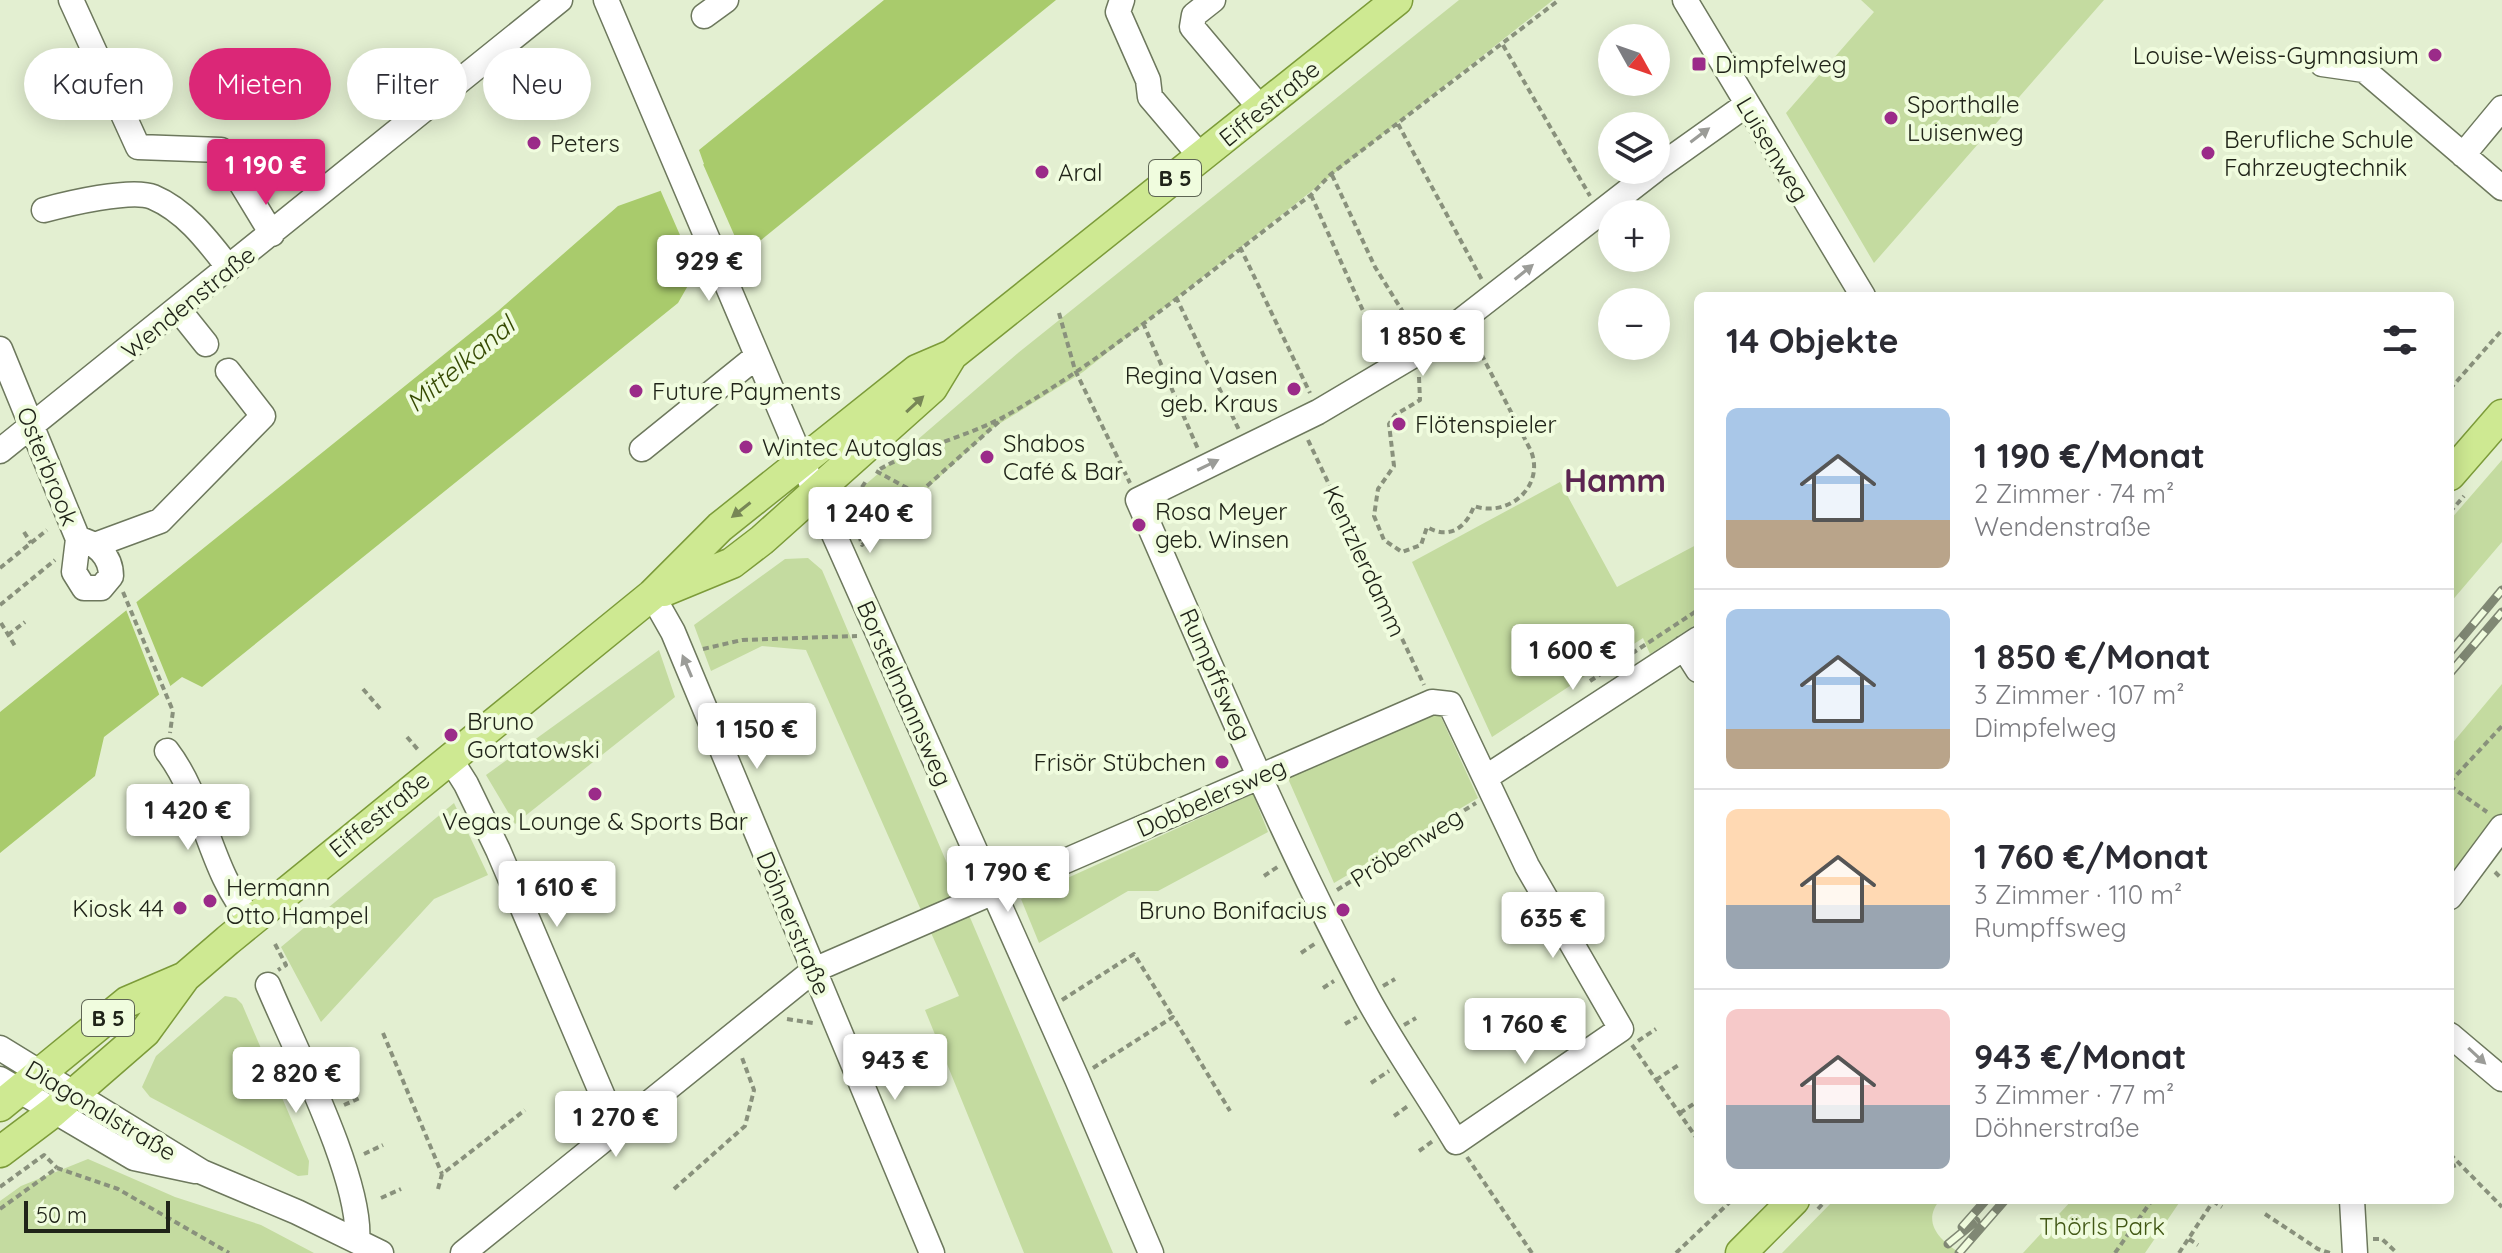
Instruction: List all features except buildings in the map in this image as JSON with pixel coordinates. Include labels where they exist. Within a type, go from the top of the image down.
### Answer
[{"type":"main road","name":"Eiffestraße","points":[[0,1152],[145,1032],[185,977],[449,757],[652,595],[720,527],[917,370],[952,355],[1397,0]]},
{"type":"main road","name":"Eiffestraße","points":[[652,595],[732,563],[816,494],[932,388],[952,355]]},
{"type":"main road","points":[[2454,470],[2502,415]]},
{"type":"main road","name":"Eiffestraße","points":[[15,1087],[127,1002],[185,977]]},
{"type":"main road","points":[[1741,1253],[1790,1204]]},
{"type":"street","points":[[71,0],[138,147],[221,150],[272,234]]},
{"type":"street","name":"Wendenstraße","points":[[0,451],[560,0]]},
{"type":"street","name":"Borstelmannsweg","points":[[606,0],[802,462],[1077,1079],[1151,1253]]},
{"type":"street","points":[[704,16],[726,0]]},
{"type":"street","points":[[1122,0],[1118,12],[1148,80],[1150,97],[1201,157]]},
{"type":"street","points":[[1213,0],[1194,15],[1192,27],[1261,109]]},
{"type":"street","name":"Luisenweg","points":[[1685,0],[1861,292]]},
{"type":"street","points":[[2322,64],[2364,70],[2502,188]]},
{"type":"street","points":[[1670,159],[1746,105]]},
{"type":"street","points":[[2463,155],[2502,108]]},
{"type":"street","points":[[1615,200],[1636,184]]},
{"type":"street","points":[[44,210],[84,199],[151,196],[198,227],[229,268]]},
{"type":"street","points":[[1138,500],[1309,416],[1420,352],[1598,213]]},
{"type":"street","points":[[178,309],[206,344]]},
{"type":"street","name":"Osterbrook","points":[[0,349],[82,544]]},
{"type":"street","points":[[642,449],[757,356]]},
{"type":"street","points":[[82,544],[160,521],[263,416],[228,371]]},
{"type":"street","name":"Rumpffsweg","points":[[1138,500],[1319,902],[1388,1035],[1456,1142]]},
{"type":"street","name":"Döhnerstraße","points":[[652,595],[682,654],[932,1253]]},
{"type":"street","points":[[1491,784],[1691,644]]},
{"type":"street","points":[[1441,703],[1491,784],[1527,866],[1627,1037],[1456,1142]]},
{"type":"street","name":"Dobbelersweg","points":[[463,1253],[814,970],[1261,775],[1441,703]]},
{"type":"street","points":[[167,751],[182,772],[229,892],[252,920]]},
{"type":"street","points":[[449,757],[466,784],[498,850],[616,1127]]},
{"type":"street","points":[[2454,890],[2496,820]]},
{"type":"street","points":[[268,985],[348,1178],[358,1218],[357,1241]]},
{"type":"street","points":[[2454,1038],[2502,1079]]},
{"type":"street","name":"Diagonalstraße","points":[[0,1048],[15,1087],[64,1102],[134,1158],[202,1172],[381,1253]]},
{"type":"street","points":[[2352,1204],[2355,1253]]},
{"type":"path","points":[[851,506],[862,545],[1007,415],[1143,323],[1559,0]]},
{"type":"path","points":[[1503,45],[1598,210]]},
{"type":"path","points":[[1398,124],[1491,298]]},
{"type":"path","points":[[1331,174],[1420,352],[1420,400],[1395,415],[1389,424],[1394,466],[1373,501],[1374,516],[1384,540],[1402,552],[1421,545],[1427,527],[1447,534],[1455,531],[1470,517],[1474,506],[1505,507],[1518,499],[1535,477],[1537,465],[1531,451],[1463,320]]},
{"type":"path","points":[[1311,195],[1390,370]]},
{"type":"path","name":"Kentzlerdamm","points":[[1240,247],[1309,416],[1441,703]]},
{"type":"path","points":[[1175,296],[1247,446]]},
{"type":"path","points":[[1059,313],[1075,370],[1138,500]]},
{"type":"path","points":[[1143,323],[1205,466]]},
{"type":"path","points":[[2454,384],[2502,330]]},
{"type":"path","points":[[918,494],[876,471],[912,451],[1007,415]]},
{"type":"path","points":[[841,514],[851,506],[869,477]]},
{"type":"path","points":[[851,506],[918,494]]},
{"type":"path","points":[[0,568],[47,530]]},
{"type":"path","points":[[24,532],[31,543]]},
{"type":"path","points":[[0,605],[58,557],[82,544]]},
{"type":"path","points":[[127,597],[173,711]]},
{"type":"path","points":[[0,613],[0,623],[15,646]]},
{"type":"path","points":[[8,635],[25,622]]},
{"type":"path","points":[[682,654],[742,640],[880,636]]},
{"type":"path","points":[[363,689],[382,711]]},
{"type":"path","points":[[2454,780],[2502,726]]},
{"type":"path","name":"Pröbenweg","points":[[1319,902],[1418,839],[1491,784]]},
{"type":"path","points":[[2454,787],[2496,820]]},
{"type":"path","points":[[1418,839],[1423,849]]},
{"type":"path","points":[[1384,860],[1390,871]]},
{"type":"path","points":[[275,944],[286,965]]},
{"type":"path","points":[[1046,1009],[1134,954],[1230,1111]]},
{"type":"path","points":[[760,1014],[838,1027]]},
{"type":"path","points":[[1077,1079],[1173,1017]]},
{"type":"path","points":[[1656,1029],[1627,1037],[1694,1134]]},
{"type":"path","points":[[383,1033],[442,1174]]},
{"type":"path","points":[[674,1189],[745,1126],[754,1090],[734,1036]]},
{"type":"path","points":[[326,1060],[343,1053]]},
{"type":"path","points":[[1656,1080],[1680,1064]]},
{"type":"path","points":[[344,1105],[362,1097]]},
{"type":"path","points":[[1680,1113],[1694,1104]]},
{"type":"path","points":[[438,1189],[442,1174],[525,1110]]},
{"type":"path","points":[[1456,1142],[1532,1253]]},
{"type":"path","points":[[364,1154],[383,1145]]},
{"type":"path","points":[[0,1187],[44,1155],[57,1168],[118,1189],[229,1253]]},
{"type":"path","points":[[2454,1158],[2502,1207]]},
{"type":"path","points":[[2454,1166],[2460,1164]]},
{"type":"path","points":[[0,1209],[57,1168]]},
{"type":"path","points":[[381,1198],[401,1189]]},
{"type":"path","points":[[1676,1253],[1728,1204]]},
{"type":"path","points":[[2115,1253],[2149,1204]]},
{"type":"path","points":[[2179,1253],[2211,1204]]},
{"type":"path","points":[[2219,1204],[2222,1207]]},
{"type":"path","points":[[2265,1214],[2318,1249],[2330,1253]]},
{"type":"path","points":[[2189,1239],[2198,1245]]},
{"type":"green space","points":[[1459,0],[1553,0],[1083,372],[994,427],[873,538],[856,509],[865,485],[1018,353]]},
{"type":"green space","points":[[1861,0],[2104,0],[1874,263],[1786,113],[1874,12]]},
{"type":"green space","points":[[2502,460],[2502,542],[2454,598],[2454,515]]},
{"type":"green space","points":[[1560,482],[1617,587],[1694,546],[1694,626],[1650,654],[1643,638],[1492,737],[1412,562]]},
{"type":"green space","points":[[808,558],[822,570],[1113,1253],[1024,1253],[925,1010],[959,996],[806,650],[762,646],[711,671],[694,625],[785,559]]},
{"type":"green space","points":[[659,650],[675,697],[515,824],[486,775]]},
{"type":"green space","points":[[2502,684],[2502,813],[2454,871],[2454,741]]},
{"type":"green space","points":[[1436,706],[1478,798],[1334,883],[1286,774]]},
{"type":"green space","points":[[1253,794],[1268,832],[1158,891],[1128,891],[1039,943],[1021,899]]},
{"type":"green space","points":[[454,803],[488,875],[434,899],[321,1022],[281,947]]},
{"type":"green space","points":[[225,996],[236,998],[242,1004],[309,1161],[308,1175],[298,1176],[150,1097],[142,1087],[156,1056]]},
{"type":"green space","points":[[88,1159],[175,1197],[261,1225],[314,1253],[0,1253],[0,1201],[21,1186]]},
{"type":"green space","points":[[1830,1204],[1938,1204],[1932,1216],[1935,1230],[1960,1253],[1782,1253]]},
{"type":"green space","name":"Thörls Park","points":[[2068,1204],[2178,1204],[2145,1253],[2023,1253]]},
{"type":"water","name":"Mittelkanal","points":[[884,0],[1056,0],[744,254],[738,249],[691,272],[690,282],[678,303],[202,687],[182,677],[104,737],[95,776],[0,853],[0,712],[498,311],[618,206],[660,191],[704,164],[699,150]]},
{"type":"pier","points":[[699,155],[743,255],[737,254],[697,274],[659,187],[700,162]]},
{"type":"pier","points":[[135,599],[172,690],[161,699],[125,607]]},
{"type":"railway","points":[[2454,647],[2502,590]]},
{"type":"railway","points":[[2454,668],[2502,612]]},
{"type":"railway","points":[[1962,1227],[1982,1204]]},
{"type":"railway","points":[[1959,1253],[2002,1204]]},
{"type":"railway","points":[[1948,1244],[1976,1221]]},
{"type":"place","name":"Louise-Weiss-Gymnasium","points":[[2435,55]]},
{"type":"place","name":"Dimpfelweg","points":[[1699,64]]},
{"type":"place","name":"Sporthalle Luisenweg","points":[[1891,118]]},
{"type":"place","name":"Peters","points":[[534,143]]},
{"type":"place","name":"Berufliche Schule Fahrzeugtechnik","points":[[2208,153]]},
{"type":"place","name":"Aral","points":[[1042,172]]},
{"type":"place","name":"Regina Vasen geb. Kraus","points":[[1294,389]]},
{"type":"place","name":"Future Payments","points":[[636,391]]},
{"type":"place","name":"Flötenspieler","points":[[1399,424]]},
{"type":"place","name":"Wintec Autoglas","points":[[746,447]]},
{"type":"place","name":"Shabos Café & Bar","points":[[987,457]]},
{"type":"place","name":"Rosa Meyer geb. Winsen","points":[[1139,525]]},
{"type":"place","name":"Bruno Gortatowski","points":[[451,735]]},
{"type":"place","name":"Frisör Stübchen","points":[[1222,762]]},
{"type":"place","name":"Vegas Lounge & Sports Bar","points":[[595,794]]},
{"type":"place","name":"Hermann Otto Hampel","points":[[210,901]]},
{"type":"place","name":"Kiosk 44","points":[[180,908]]},
{"type":"place","name":"Bruno Bonifacius","points":[[1343,910]]},
{"type":"district","name":"Hamm","points":[[1615,480]]}]
